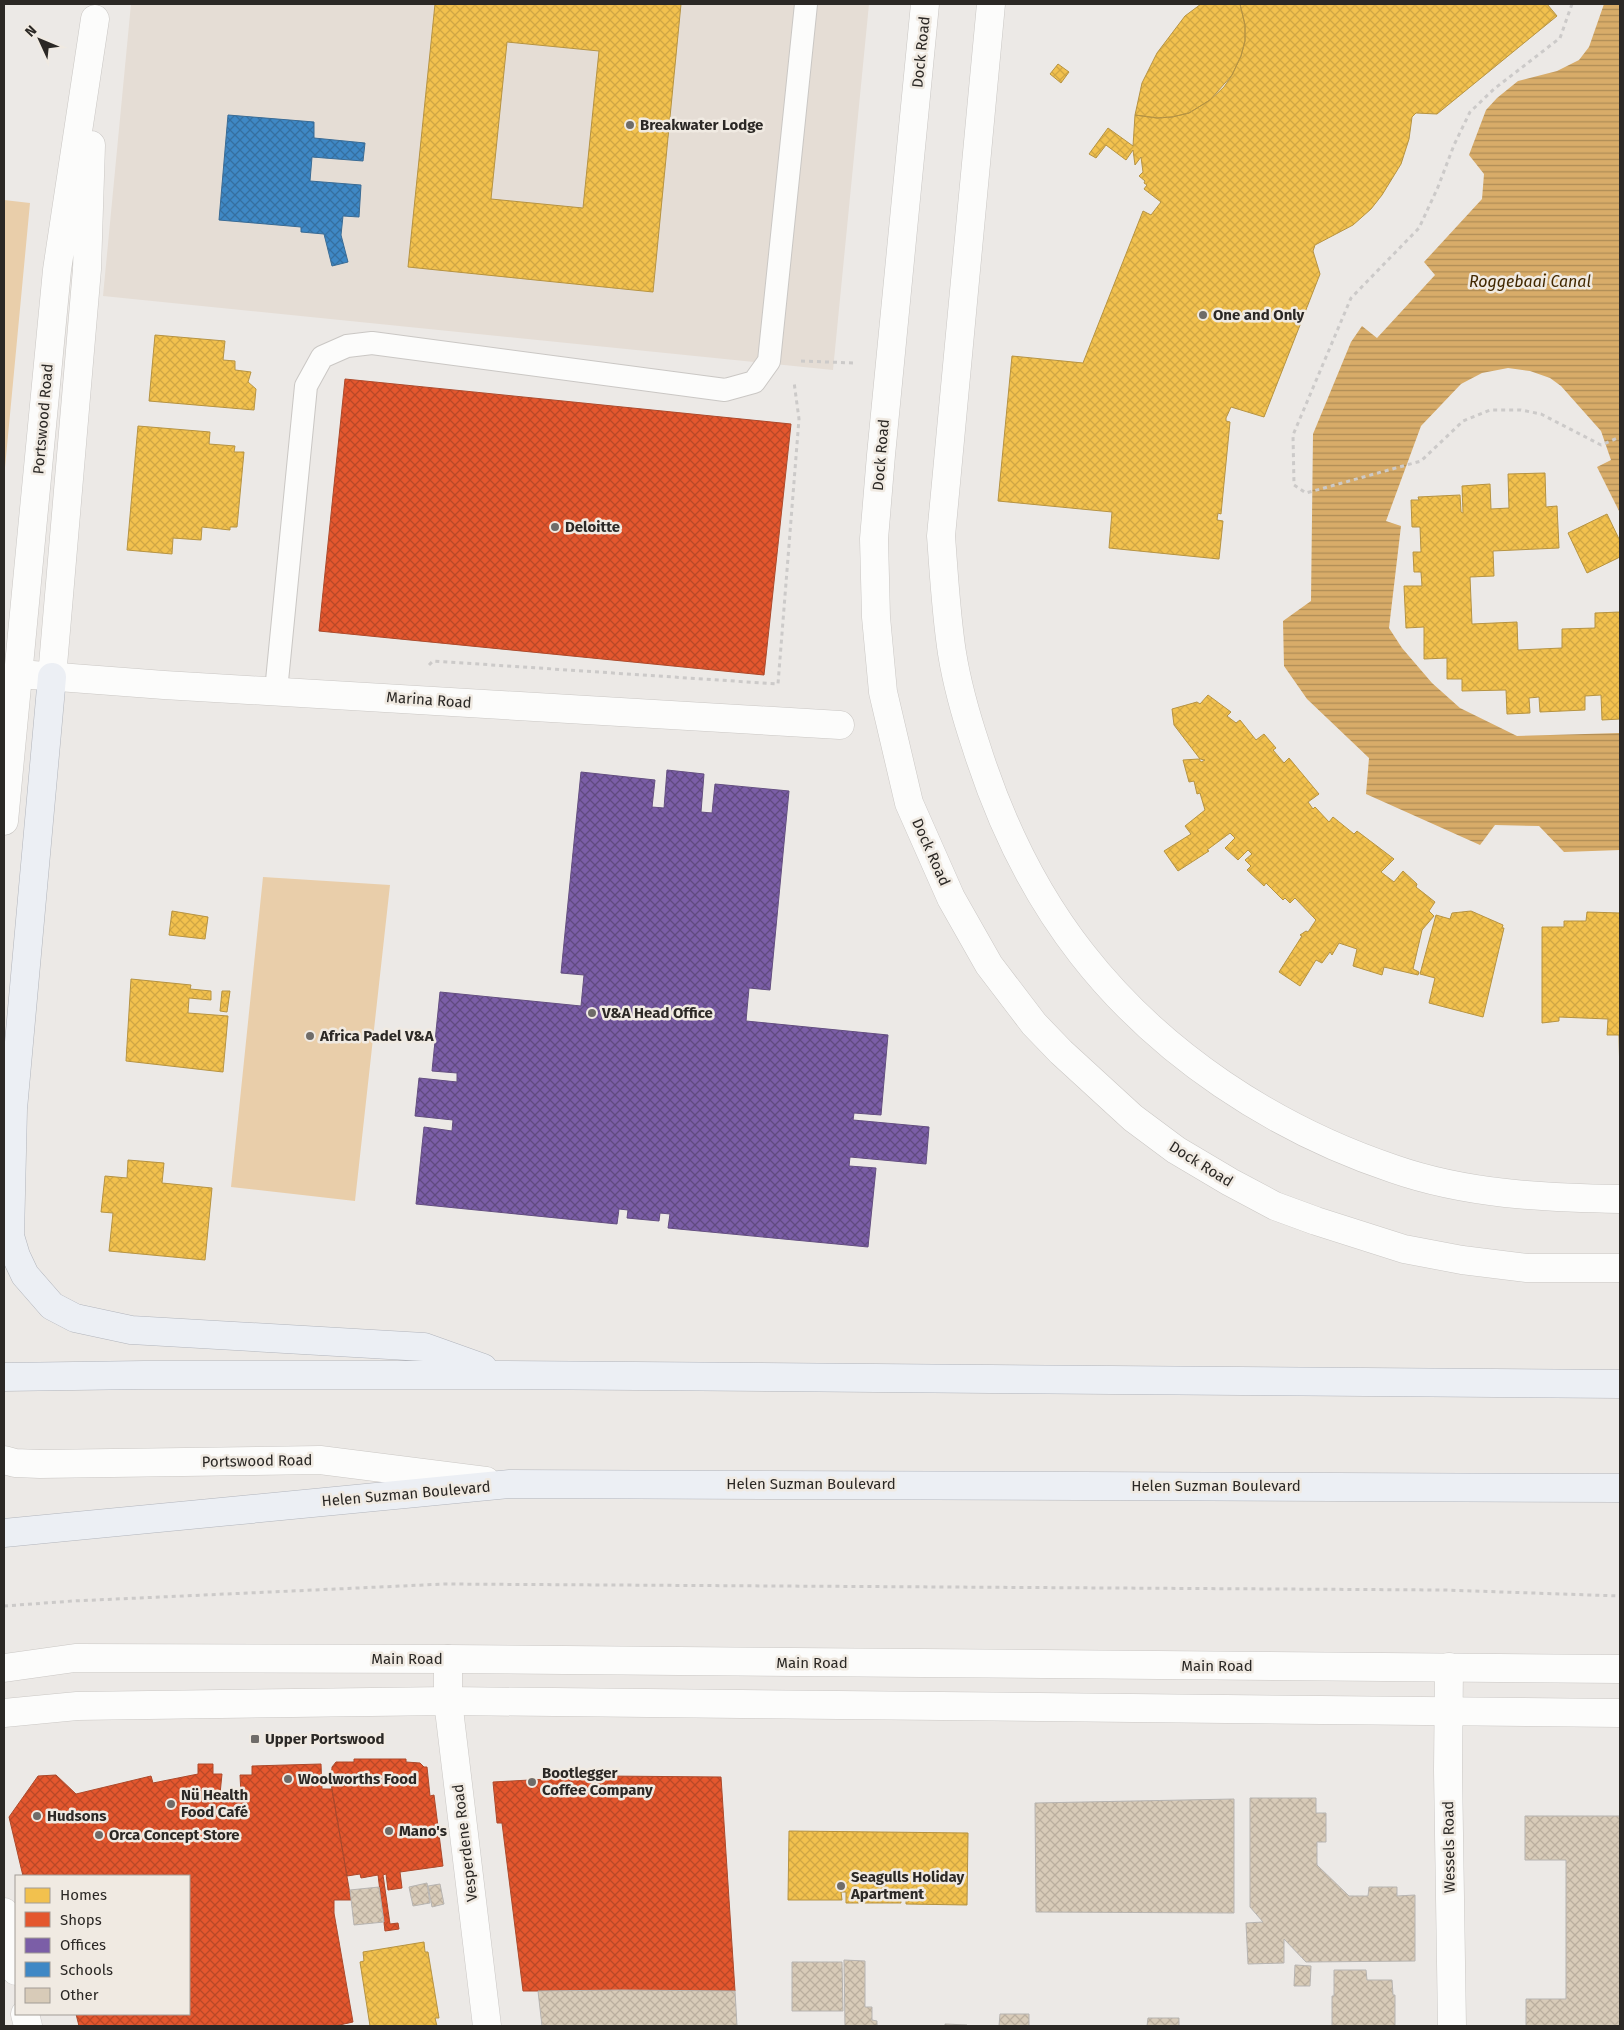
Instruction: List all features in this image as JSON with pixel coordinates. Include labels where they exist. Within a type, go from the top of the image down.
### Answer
[{"type":"main road","points":[[52,677],[13,1109],[10,1236],[16,1256],[25,1275],[52,1306],[75,1318],[101,1325],[131,1330],[424,1347],[503,1375]]},
{"type":"main road","points":[[4,1377],[503,1375],[1620,1384]]},
{"type":"main road","name":"Helen Suzman Boulevard","points":[[4,1533],[510,1484],[1620,1488]]},
{"type":"street","name":"Dock Road","points":[[926,4],[874,539],[876,617],[883,692],[909,803],[951,898],[989,965],[1034,1024],[1061,1052],[1132,1118],[1176,1150],[1230,1182],[1274,1206],[1404,1249],[1462,1260],[1527,1268],[1620,1268]]},
{"type":"street","points":[[991,4],[941,536],[945,596],[954,662],[966,716],[988,783],[1009,832],[1045,899],[1081,953],[1107,983],[1146,1023],[1206,1074],[1251,1104],[1342,1150],[1395,1170],[1446,1183],[1502,1192],[1554,1198],[1620,1199]]},
{"type":"street","name":"Portswood Road","points":[[4,821],[57,270],[96,11]]},
{"type":"street","name":"Portswood Road","points":[[52,677],[87,269],[96,11]]},
{"type":"street","name":"Marina Road","points":[[18,674],[164,686],[840,725]]},
{"type":"street","name":"Portswood Road","points":[[4,1460],[15,1463],[40,1464],[320,1460],[510,1484]]},
{"type":"street","name":"Main Road","points":[[4,1668],[75,1658],[448,1659],[1620,1669]]},
{"type":"street","name":"Vesperdene Road","points":[[448,1659],[448,1700],[487,2026]]},
{"type":"street","name":"Wessels Road","points":[[1449,1667],[1452,2026]]},
{"type":"street","points":[[4,1713],[76,1706],[448,1700],[1620,1713]]},
{"type":"street","points":[[4,1912],[15,1966]]},
{"type":"lane","points":[[276,691],[306,386],[322,357],[347,346],[372,343],[725,390],[754,382],[769,361],[770,354],[806,4]]},
{"type":"path","points":[[1572,4],[1560,38],[1494,89],[1470,112],[1419,228],[1351,298],[1293,435],[1294,484],[1306,493],[1421,461],[1463,421],[1490,410],[1521,410],[1541,414],[1601,444],[1620,437]]},
{"type":"path","points":[[840,362],[853,363]]},
{"type":"path","points":[[397,698],[433,661],[778,684],[799,419],[792,374]]},
{"type":"path","points":[[4,1606],[92,1600],[445,1584],[1434,1590],[1620,1596]]},
{"type":"shaded area","points":[[131,4],[869,4],[833,370],[103,296]]},
{"type":"shaded area","points":[[4,200],[30,203],[4,478]]},
{"type":"shaded area","name":"Africa Padel V&A","points":[[263,877],[390,885],[355,1201],[231,1187]]},
{"type":"water","name":"Roggebaai Canal","points":[[1604,4],[1620,4],[1620,513],[1597,467],[1611,460],[1601,431],[1561,386],[1550,378],[1530,371],[1508,368],[1482,373],[1461,384],[1421,426],[1386,521],[1401,526],[1389,628],[1402,648],[1432,683],[1460,708],[1517,736],[1620,733],[1620,850],[1564,852],[1539,826],[1495,825],[1480,845],[1366,794],[1369,758],[1307,699],[1284,666],[1283,621],[1311,601],[1313,434],[1351,342],[1362,326],[1377,338],[1435,275],[1424,262],[1482,199],[1484,174],[1469,155],[1486,110],[1497,98],[1518,81],[1557,71],[1579,60],[1589,47]]},
{"type":"building: Homes","name":"Breakwater Lodge","points":[[435,4],[681,4],[653,292],[408,267]],"holes":[[[507,42],[599,51],[583,208],[491,199]]]},
{"type":"building: Homes","points":[[1201,4],[1240,4],[1245,25],[1245,41],[1241,56],[1232,75],[1210,100],[1189,113],[1157,118],[1135,115],[1142,83],[1157,53],[1185,16]]},
{"type":"building: Homes","name":"One and Only","points":[[1240,4],[1547,4],[1557,16],[1437,114],[1416,113],[1412,117],[1409,139],[1401,164],[1382,195],[1371,209],[1353,225],[1315,245],[1313,251],[1320,274],[1264,417],[1231,407],[1226,418],[1226,421],[1230,422],[1221,514],[1218,513],[1217,520],[1223,521],[1219,559],[1109,548],[1112,512],[998,501],[1012,356],[1083,363],[1143,211],[1151,215],[1161,202],[1144,189],[1147,185],[1139,176],[1143,172],[1141,157],[1135,165],[1133,150],[1126,160],[1106,145],[1096,158],[1089,154],[1108,128],[1133,146],[1135,115],[1157,118],[1189,113],[1210,100],[1224,87],[1241,56],[1245,41],[1245,25]]},
{"type":"building: Homes","points":[[1058,64],[1069,72],[1061,83],[1050,74]]},
{"type":"building: Homes","points":[[155,335],[225,341],[223,360],[235,361],[235,370],[251,372],[248,382],[256,389],[254,410],[149,401]]},
{"type":"building: Homes","points":[[138,426],[210,432],[209,444],[235,446],[234,452],[244,452],[237,527],[230,527],[230,530],[202,527],[201,540],[173,538],[172,554],[127,550]]},
{"type":"building: Homes","points":[[1545,473],[1546,507],[1557,506],[1559,548],[1493,551],[1494,576],[1470,577],[1472,624],[1517,622],[1518,650],[1562,648],[1562,629],[1595,628],[1595,613],[1620,612],[1620,719],[1602,720],[1601,695],[1585,696],[1585,710],[1540,712],[1539,697],[1529,698],[1530,713],[1507,714],[1506,690],[1462,691],[1462,679],[1447,679],[1447,658],[1424,659],[1424,627],[1406,628],[1404,586],[1422,586],[1421,572],[1414,572],[1413,552],[1421,552],[1420,527],[1412,527],[1411,500],[1419,500],[1418,497],[1460,495],[1461,512],[1463,513],[1462,486],[1490,484],[1491,509],[1509,508],[1508,474]]},
{"type":"building: Homes","points":[[1607,514],[1620,541],[1620,557],[1587,573],[1568,533]]},
{"type":"building: Homes","points":[[1208,695],[1231,712],[1227,716],[1236,723],[1240,720],[1256,740],[1264,734],[1276,748],[1273,750],[1284,763],[1289,758],[1319,794],[1308,802],[1313,809],[1315,807],[1329,822],[1333,817],[1354,834],[1357,831],[1394,859],[1381,872],[1394,882],[1403,871],[1417,884],[1416,887],[1435,902],[1429,911],[1434,916],[1422,930],[1413,969],[1419,972],[1418,975],[1384,967],[1382,975],[1353,966],[1357,949],[1339,943],[1332,955],[1330,952],[1322,963],[1316,960],[1300,986],[1279,972],[1302,936],[1300,935],[1306,931],[1308,932],[1316,920],[1295,898],[1290,903],[1285,898],[1283,900],[1266,883],[1264,886],[1247,870],[1251,866],[1245,860],[1252,854],[1248,850],[1238,860],[1225,848],[1235,838],[1230,833],[1207,850],[1209,851],[1178,871],[1164,851],[1191,834],[1185,826],[1205,810],[1200,793],[1197,794],[1194,781],[1189,782],[1183,760],[1199,759],[1201,762],[1205,760],[1200,759],[1174,725],[1172,709],[1197,702],[1200,704]]},
{"type":"building: Homes","points":[[172,911],[208,917],[205,939],[169,935]]},
{"type":"building: Homes","points":[[1471,911],[1503,925],[1502,928],[1504,928],[1483,1017],[1429,1003],[1435,978],[1420,974],[1436,915],[1450,919],[1452,913]]},
{"type":"building: Homes","points":[[1587,912],[1620,913],[1620,1078],[1619,1035],[1607,1035],[1608,1019],[1559,1017],[1559,1021],[1542,1023],[1542,927],[1564,927],[1564,921],[1586,921]]},
{"type":"building: Homes","points":[[131,979],[191,985],[190,989],[211,991],[211,1000],[189,998],[188,1013],[228,1016],[223,1072],[126,1061]]},
{"type":"building: Homes","points":[[222,991],[230,991],[227,1012],[220,1011]]},
{"type":"building: Homes","points":[[128,1160],[164,1163],[162,1183],[212,1188],[205,1260],[109,1251],[113,1213],[101,1212],[105,1176],[127,1178]]},
{"type":"building: Homes","points":[[789,1831],[968,1833],[967,1905],[906,1904],[906,1893],[900,1893],[901,1903],[846,1903],[846,1892],[841,1892],[842,1900],[788,1900]]},
{"type":"building: Homes","points":[[424,1942],[425,1952],[428,1952],[439,2018],[435,2018],[437,2026],[370,2026],[360,1962],[364,1961],[363,1952]]},
{"type":"building: Shops","name":"Deloitte","points":[[345,379],[791,424],[764,675],[319,631]]},
{"type":"building: Shops","name":"Mano's","points":[[354,1759],[406,1759],[406,1762],[420,1763],[427,1767],[430,1796],[434,1795],[443,1866],[400,1872],[402,1888],[388,1890],[386,1874],[383,1875],[390,1924],[398,1923],[399,1929],[385,1931],[378,1875],[361,1878],[360,1874],[347,1876],[331,1784],[332,1767],[336,1762],[354,1762]]},
{"type":"building: Shops","points":[[198,1764],[213,1764],[213,1774],[222,1774],[220,1794],[241,1794],[240,1775],[252,1775],[252,1766],[321,1764],[322,1789],[332,1789],[351,1900],[334,1900],[334,1913],[353,2022],[335,2026],[79,2026],[76,2015],[190,2015],[190,1875],[23,1875],[9,1817],[38,1776],[56,1775],[76,1794],[151,1776],[153,1783],[198,1774]]},
{"type":"building: Shops","points":[[604,1776],[721,1777],[735,1991],[523,1991],[502,1823],[497,1823],[493,1782]]},
{"type":"building: Offices","name":"V&A Head Office","points":[[667,770],[704,774],[701,812],[712,813],[715,784],[789,791],[770,990],[749,988],[746,1021],[888,1035],[881,1115],[854,1113],[853,1120],[929,1127],[926,1164],[850,1157],[849,1166],[876,1168],[868,1247],[668,1228],[670,1214],[660,1213],[659,1221],[627,1218],[628,1210],[619,1209],[617,1224],[416,1204],[424,1127],[452,1131],[453,1120],[415,1116],[419,1078],[457,1082],[457,1073],[432,1071],[440,992],[581,1006],[584,975],[561,973],[581,772],[655,780],[652,807],[664,808]]},
{"type":"building: Schools","points":[[228,115],[314,122],[314,138],[365,143],[363,161],[312,157],[310,181],[361,185],[359,217],[343,216],[341,235],[348,262],[332,266],[324,234],[301,232],[301,227],[219,220]]},
{"type":"building: Other","points":[[1250,1798],[1316,1798],[1316,1813],[1326,1813],[1326,1842],[1317,1842],[1317,1865],[1349,1896],[1368,1896],[1369,1887],[1397,1887],[1397,1896],[1415,1895],[1415,1961],[1306,1962],[1284,1939],[1284,1963],[1248,1964],[1246,1923],[1263,1922],[1250,1907]]},
{"type":"building: Other","points":[[1234,1799],[1234,1913],[1036,1912],[1035,1803]]},
{"type":"building: Other","points":[[1525,1816],[1620,1816],[1620,2026],[1526,2026],[1526,1999],[1566,1999],[1566,1860],[1525,1860]]},
{"type":"building: Other","points":[[427,1883],[430,1903],[413,1906],[409,1887]]},
{"type":"building: Other","points":[[440,1884],[444,1904],[432,1907],[428,1886]]},
{"type":"building: Other","points":[[379,1887],[384,1922],[354,1925],[350,1890]]},
{"type":"building: Other","points":[[844,1960],[865,1961],[865,2007],[872,2007],[872,2020],[877,2021],[877,2026],[845,2026]]},
{"type":"building: Other","points":[[792,1962],[842,1962],[843,2011],[792,2011]]},
{"type":"building: Other","points":[[1295,1965],[1311,1966],[1310,1986],[1294,1986]]},
{"type":"building: Other","points":[[1334,1970],[1366,1970],[1367,1980],[1392,1980],[1393,1995],[1395,1995],[1395,2026],[1332,2026]]},
{"type":"building: Other","points":[[538,1991],[735,1991],[737,2026],[542,2026]]},
{"type":"building: Other","points":[[1000,2014],[1029,2014],[1029,2026],[999,2026]]},
{"type":"building: Other","points":[[1148,2018],[1179,2018],[1179,2026],[1147,2026]]},
{"type":"building: Other","points":[[945,2024],[967,2025],[967,2026],[945,2026]]},
{"type":"place","name":"Breakwater Lodge","points":[[630,125]]},
{"type":"place","name":"One and Only","points":[[1203,315]]},
{"type":"place","name":"Deloitte","points":[[555,527]]},
{"type":"place","name":"V&A Head Office","points":[[592,1013]]},
{"type":"place","name":"Africa Padel V&A","points":[[310,1036]]},
{"type":"place","name":"Upper Portswood","points":[[255,1739]]},
{"type":"place","name":"Woolworths Food","points":[[288,1779]]},
{"type":"place","name":"Bootlegger Coffee Company","points":[[532,1782]]},
{"type":"place","name":"Nü Health Food Café","points":[[171,1804]]},
{"type":"place","name":"Hudsons","points":[[37,1816]]},
{"type":"place","name":"Mano's","points":[[389,1831]]},
{"type":"place","name":"Orca Concept Store","points":[[99,1835]]},
{"type":"place","name":"Seagulls Holiday Apartment","points":[[841,1886]]}]
